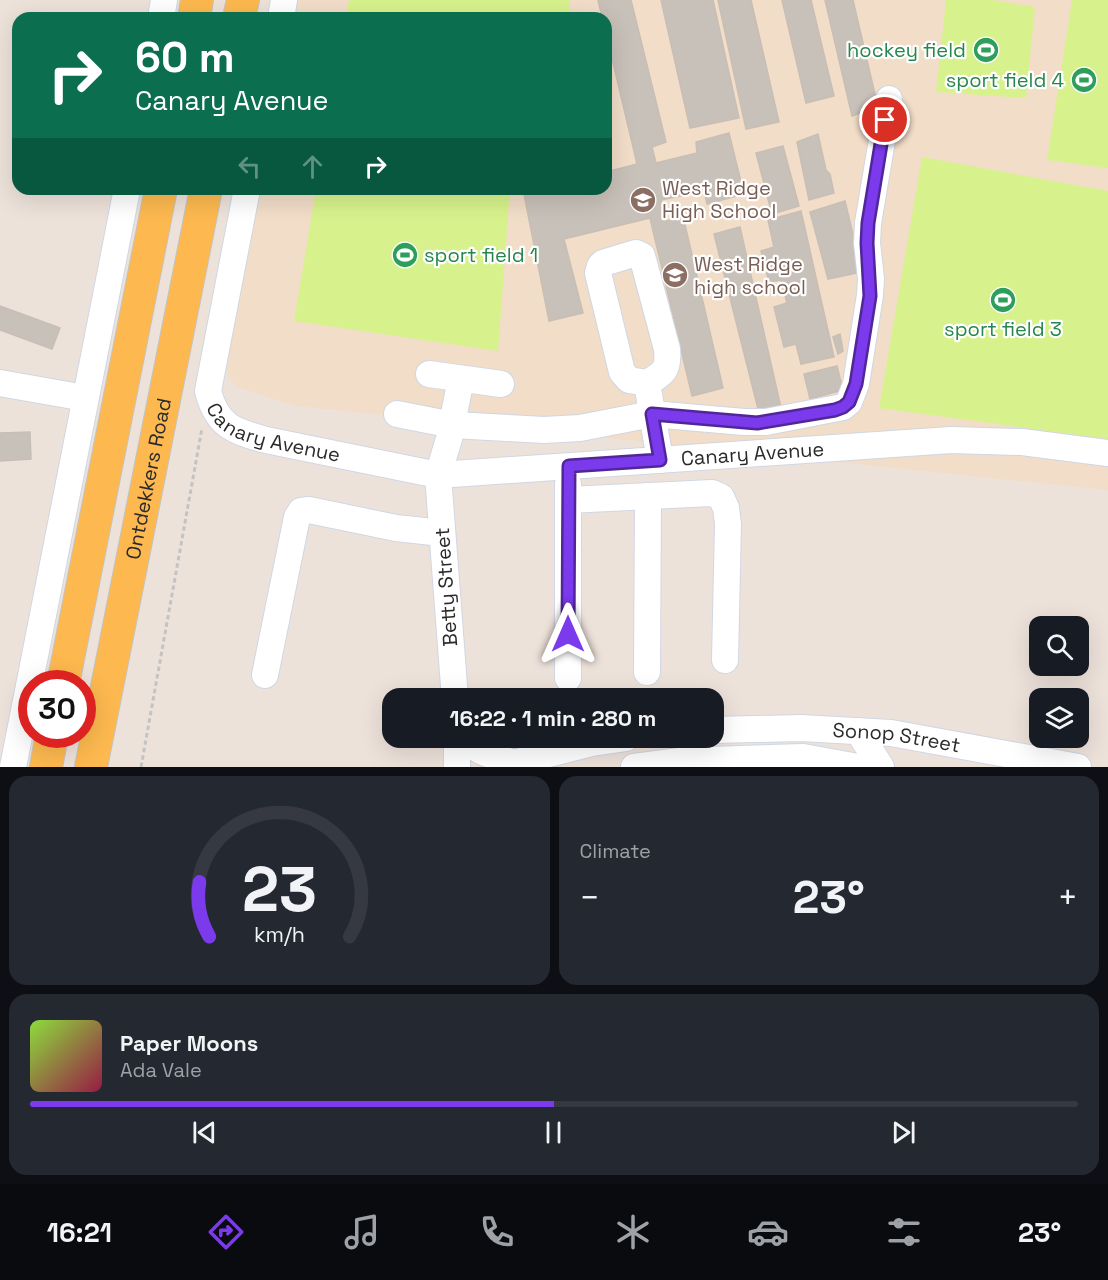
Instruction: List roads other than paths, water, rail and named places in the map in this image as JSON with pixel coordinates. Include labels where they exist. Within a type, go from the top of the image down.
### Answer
[{"type":"main road","points":[[66,670],[160,195]]},
{"type":"main road","name":"Ontdekkers Road","points":[[91,767],[205,195]]},
{"type":"main road","points":[[46,767],[50,748]]},
{"type":"street","points":[[397,414],[453,425],[544,430],[571,429],[652,414],[757,423],[843,407],[849,402],[856,384],[870,296],[868,223],[889,99]]},
{"type":"street","points":[[13,767],[126,195]]},
{"type":"street","name":"Canary Avenue","points":[[247,195],[208,391],[213,408],[222,421],[240,433],[438,475],[951,440],[1022,442],[1108,453]]},
{"type":"street","points":[[636,254],[642,256],[667,349],[666,368],[661,375],[647,383],[629,380],[622,372],[598,273],[603,263],[636,254]]},
{"type":"street","points":[[429,374],[501,384]]},
{"type":"street","points":[[438,475],[453,425],[461,378]]},
{"type":"street","points":[[0,383],[85,398]]},
{"type":"street","points":[[647,383],[660,460]]},
{"type":"street","points":[[568,678],[569,466]]},
{"type":"street","name":"Betty Street","points":[[438,475],[453,688]]},
{"type":"street","points":[[568,500],[712,493],[721,497],[726,508],[728,524],[725,660]]},
{"type":"street","points":[[647,672],[648,496]]},
{"type":"street","points":[[265,675],[297,518],[301,511],[309,510],[396,528],[442,533]]},
{"type":"street","name":"Sonop Street","points":[[724,730],[801,728],[891,733],[1077,767]]},
{"type":"street","points":[[858,731],[881,767]]},
{"type":"street","points":[[886,767],[894,753],[909,737]]},
{"type":"street","points":[[457,748],[457,767]]},
{"type":"street","points":[[474,748],[512,766],[575,748]]},
{"type":"street","name":"Sonop Street","points":[[634,767],[680,760],[803,757],[851,766]]},
{"type":"place","name":"hockey field","points":[[986,50]]},
{"type":"place","name":"sport field 4","points":[[1084,80]]},
{"type":"place","name":"West Ridge High School","points":[[643,200]]},
{"type":"place","name":"sport field 1","points":[[405,255]]},
{"type":"place","name":"West Ridge high school","points":[[675,275]]},
{"type":"place","name":"sport field 3","points":[[1003,300]]}]
